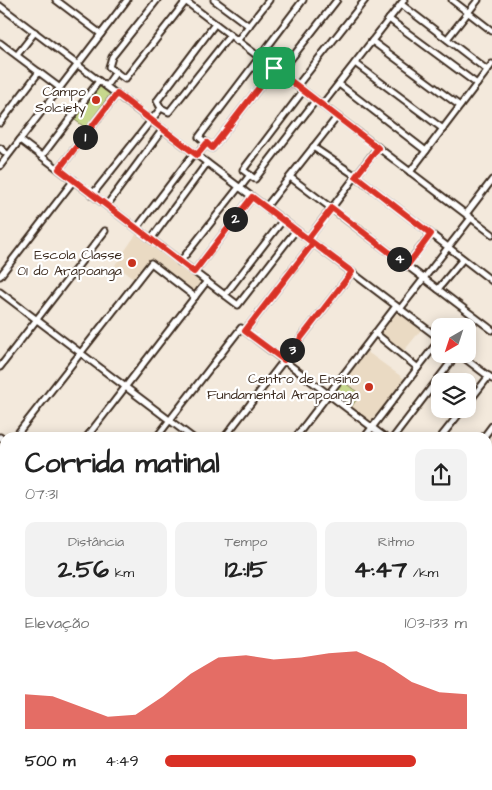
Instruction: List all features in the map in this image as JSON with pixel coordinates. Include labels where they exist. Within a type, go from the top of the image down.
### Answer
[{"type":"street","points":[[56,0],[101,34]]},
{"type":"street","points":[[0,166],[126,2],[119,0]]},
{"type":"street","points":[[156,0],[112,58],[109,67],[125,79],[185,1],[490,232],[492,225]]},
{"type":"street","points":[[214,0],[249,26]]},
{"type":"street","points":[[237,41],[268,0]]},
{"type":"street","points":[[274,68],[212,148],[199,137],[303,0]]},
{"type":"street","points":[[280,73],[337,0]]},
{"type":"street","points":[[297,86],[365,0]]},
{"type":"street","points":[[452,0],[492,31]]},
{"type":"street","points":[[447,39],[478,0]]},
{"type":"street","points":[[322,105],[402,2],[488,70]]},
{"type":"street","points":[[0,6],[431,332]]},
{"type":"street","points":[[389,19],[477,84]]},
{"type":"street","points":[[215,24],[157,101],[161,108],[169,112],[230,35]]},
{"type":"street","points":[[17,56],[35,32]]},
{"type":"street","points":[[372,40],[460,106]]},
{"type":"street","points":[[0,43],[60,88]]},
{"type":"street","points":[[355,63],[443,129]]},
{"type":"street","points":[[410,172],[492,64]]},
{"type":"street","points":[[0,124],[39,72]]},
{"type":"street","points":[[106,86],[116,72]]},
{"type":"street","points":[[42,156],[99,81]]},
{"type":"street","points":[[339,84],[426,151]]},
{"type":"street","points":[[303,91],[244,170],[255,179],[316,100]]},
{"type":"street","points":[[59,169],[117,94]]},
{"type":"street","points":[[92,195],[161,108]]},
{"type":"street","points":[[266,207],[337,117]]},
{"type":"street","points":[[107,205],[163,130]]},
{"type":"street","points":[[20,140],[238,305],[296,230]]},
{"type":"street","points":[[137,228],[207,143]]},
{"type":"street","points":[[313,147],[356,176],[492,280]]},
{"type":"street","points":[[0,148],[8,155]]},
{"type":"street","points":[[160,432],[243,330],[378,148]]},
{"type":"street","points":[[151,239],[207,163]]},
{"type":"street","points":[[180,262],[250,175]]},
{"type":"street","points":[[290,177],[492,330]]},
{"type":"street","points":[[0,276],[74,180]]},
{"type":"street","points":[[466,214],[492,180]]},
{"type":"street","points":[[194,272],[252,197]]},
{"type":"street","points":[[299,432],[375,333],[424,278],[471,218]]},
{"type":"street","points":[[225,295],[283,220]]},
{"type":"street","points":[[0,367],[105,231]]},
{"type":"street","points":[[407,266],[431,234]]},
{"type":"street","points":[[438,289],[463,259]]},
{"type":"street","points":[[19,432],[150,263],[195,297]]},
{"type":"street","points":[[229,432],[352,272]]},
{"type":"street","points":[[91,432],[206,282]]},
{"type":"street","points":[[0,292],[184,432]]},
{"type":"street","points":[[243,330],[378,432]]},
{"type":"street","points":[[375,333],[418,368]]},
{"type":"street","points":[[368,432],[431,351]]},
{"type":"street","points":[[398,432],[451,363]]},
{"type":"street","points":[[471,363],[490,377],[476,394]]},
{"type":"street","points":[[445,432],[456,418]]},
{"type":"shaded area","name":"Escola Classe 01 do Arapoanga","points":[[137,233],[203,281],[193,294],[149,261],[135,279],[115,265]]},
{"type":"shaded area","points":[[395,309],[421,330],[403,352],[378,332]]},
{"type":"shaded area","name":"Centro de Ensino Fundamental Arapoanga","points":[[366,351],[406,380],[373,424],[333,394]]},
{"type":"green space","points":[[99,85],[110,94],[86,128],[72,118]]},
{"type":"green space","points":[[341,380],[360,394],[352,406],[333,391]]},
{"type":"place","name":"Campo Solciety","points":[[96,100]]},
{"type":"place","name":"Escola Classe 01 do Arapoanga","points":[[132,263]]},
{"type":"place","name":"Centro de Ensino Fundamental Arapoanga","points":[[369,387]]},
{"type":"route","points":[[274,68],[378,148],[356,176],[431,234],[407,266],[332,208],[308,239],[352,272],[284,360],[245,331],[313,243],[252,197],[194,272],[59,169],[117,94],[197,155],[207,143],[212,148],[274,68]]}]
